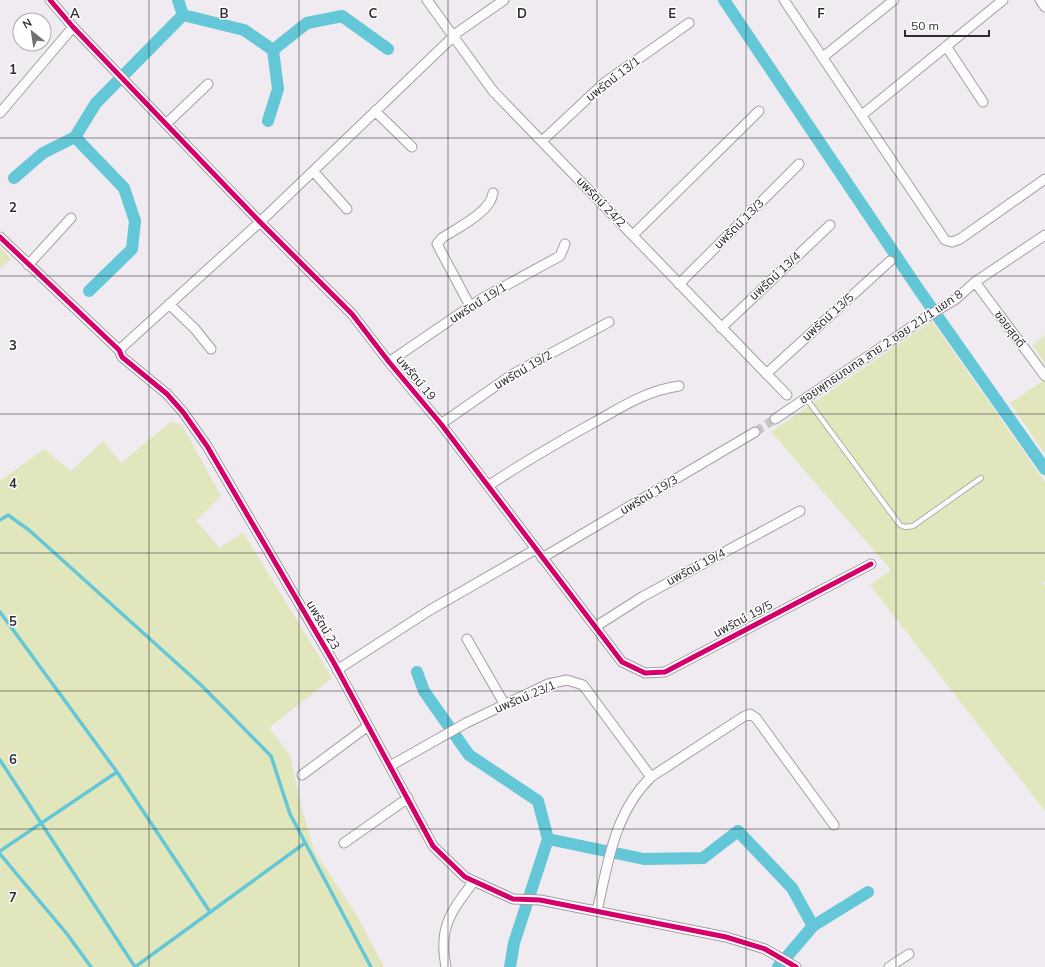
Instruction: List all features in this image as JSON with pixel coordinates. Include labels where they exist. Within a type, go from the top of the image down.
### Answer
[{"type":"street","name":"นพรัตน์ 19","points":[[50,0],[72,27],[260,222],[340,301],[441,424],[594,628],[622,662]]},
{"type":"street","name":"นพรัตน์ 24/2","points":[[427,0],[493,91],[787,395]]},
{"type":"street","points":[[119,350],[260,222],[375,110],[454,36],[504,0]]},
{"type":"street","points":[[784,0],[945,240],[952,242],[960,239],[1045,179]]},
{"type":"street","points":[[822,57],[894,0]]},
{"type":"street","points":[[862,115],[1003,0]]},
{"type":"street","points":[[1040,0],[1045,7]]},
{"type":"street","name":"นพรัตน์ 13/1","points":[[542,141],[604,83],[689,23]]},
{"type":"street","points":[[0,113],[72,27]]},
{"type":"street","points":[[946,46],[983,102]]},
{"type":"street","points":[[166,124],[208,84]]},
{"type":"street","points":[[375,110],[412,147]]},
{"type":"street","points":[[632,235],[759,111]]},
{"type":"street","name":"นพรัตน์ 13/3","points":[[679,284],[799,164]]},
{"type":"street","points":[[313,171],[347,209]]},
{"type":"street","points":[[470,306],[438,244],[442,238],[486,209],[492,201],[493,193]]},
{"type":"street","points":[[28,265],[71,218]]},
{"type":"street","name":"นพรัตน์ 13/4","points":[[721,328],[830,225]]},
{"type":"street","name":"ซอยพุทธมณฑล สาย 2 ซอย 21/1 แยก 8","points":[[775,419],[923,319],[956,299],[975,282],[1045,235]]},
{"type":"street","name":"นพรัตน์ 23","points":[[0,237],[119,350],[122,357],[167,394],[183,412],[207,446],[337,670],[433,846],[465,877],[513,899],[540,900],[597,911]]},
{"type":"street","name":"นพรัตน์ 19/1","points":[[389,362],[470,306],[560,256],[565,244]]},
{"type":"street","name":"นพรัตน์ 13/5","points":[[766,374],[890,261]]},
{"type":"street","name":"ซอยสุดดี","points":[[975,282],[1045,376]]},
{"type":"street","points":[[169,304],[195,329],[211,348]]},
{"type":"street","name":"นพรัตน์ 19/2","points":[[441,424],[514,374],[608,322]]},
{"type":"street","points":[[488,486],[530,458],[639,397],[659,389],[679,386]]},
{"type":"street","name":"นพรัตน์ 19/3","points":[[542,558],[755,432]]},
{"type":"street","name":"นพรัตน์ 19/4","points":[[594,628],[642,597],[800,511]]},
{"type":"street","points":[[337,670],[430,610],[536,549]]},
{"type":"street","name":"นพรัตน์ 19/5","points":[[622,662],[645,673],[665,672],[871,564]]},
{"type":"street","points":[[467,639],[505,705]]},
{"type":"street","name":"นพรัตน์ 23/1","points":[[390,766],[466,723],[548,684],[567,680],[583,685],[651,777]]},
{"type":"street","points":[[796,967],[765,949],[726,937],[597,911],[615,833],[629,804],[639,788],[651,777],[743,717],[750,714],[756,718],[834,825]]},
{"type":"street","points":[[302,775],[368,726]]},
{"type":"street","points":[[344,843],[408,798]]},
{"type":"street","points":[[446,967],[442,949],[446,924],[454,909],[474,881]]},
{"type":"street","points":[[889,967],[909,954]]},
{"type":"lane","points":[[806,398],[900,525],[905,527],[913,526],[981,478]]},
{"type":"green space","points":[[0,247],[11,259],[0,269]]},
{"type":"green space","points":[[932,321],[1045,482],[1045,581],[1043,583],[1045,586],[1045,811],[870,585],[891,570],[771,432]]},
{"type":"green space","points":[[1045,335],[1045,364],[1033,345]]},
{"type":"green space","points":[[1045,380],[1045,454],[1010,403]]},
{"type":"green space","points":[[171,422],[182,425],[221,496],[196,521],[220,548],[243,532],[332,678],[269,728],[290,755],[302,809],[314,851],[356,914],[384,967],[0,967],[0,481],[44,449],[71,471],[103,441],[121,463]]},
{"type":"waterway","points":[[178,0],[183,15],[244,30],[273,50],[278,89],[268,121]]},
{"type":"waterway","points":[[724,0],[919,290],[1045,469]]},
{"type":"waterway","points":[[89,291],[132,249],[135,221],[124,188],[75,137],[96,103],[183,15]]},
{"type":"waterway","points":[[273,50],[307,23],[342,16],[388,49]]},
{"type":"waterway","points":[[14,178],[43,153],[75,137]]},
{"type":"waterway","points":[[0,520],[8,515],[29,530],[201,685],[271,756],[290,814],[371,967]]},
{"type":"waterway","points":[[0,612],[117,772]]},
{"type":"waterway","points":[[417,672],[424,691],[469,755],[538,801],[548,839],[514,943],[510,967]]},
{"type":"waterway","points":[[0,760],[135,967]]},
{"type":"waterway","points":[[0,851],[117,772],[210,912]]},
{"type":"waterway","points":[[548,839],[644,859],[703,858],[738,831],[792,888],[813,926],[868,892]]},
{"type":"waterway","points":[[135,967],[305,843]]},
{"type":"waterway","points":[[0,854],[67,934],[91,967]]},
{"type":"waterway","points":[[778,967],[813,926]]},
{"type":"tunnel","points":[[755,432],[775,419]]},
{"type":"cycle path","points":[[50,0],[73,27],[260,222],[352,314],[389,362],[441,424],[622,662],[645,673],[665,672],[871,564]]},
{"type":"cycle path","points":[[0,237],[119,350],[122,357],[167,394],[183,412],[207,446],[334,663],[433,846],[465,877],[513,899],[540,900],[726,937],[765,949],[796,967]]}]
